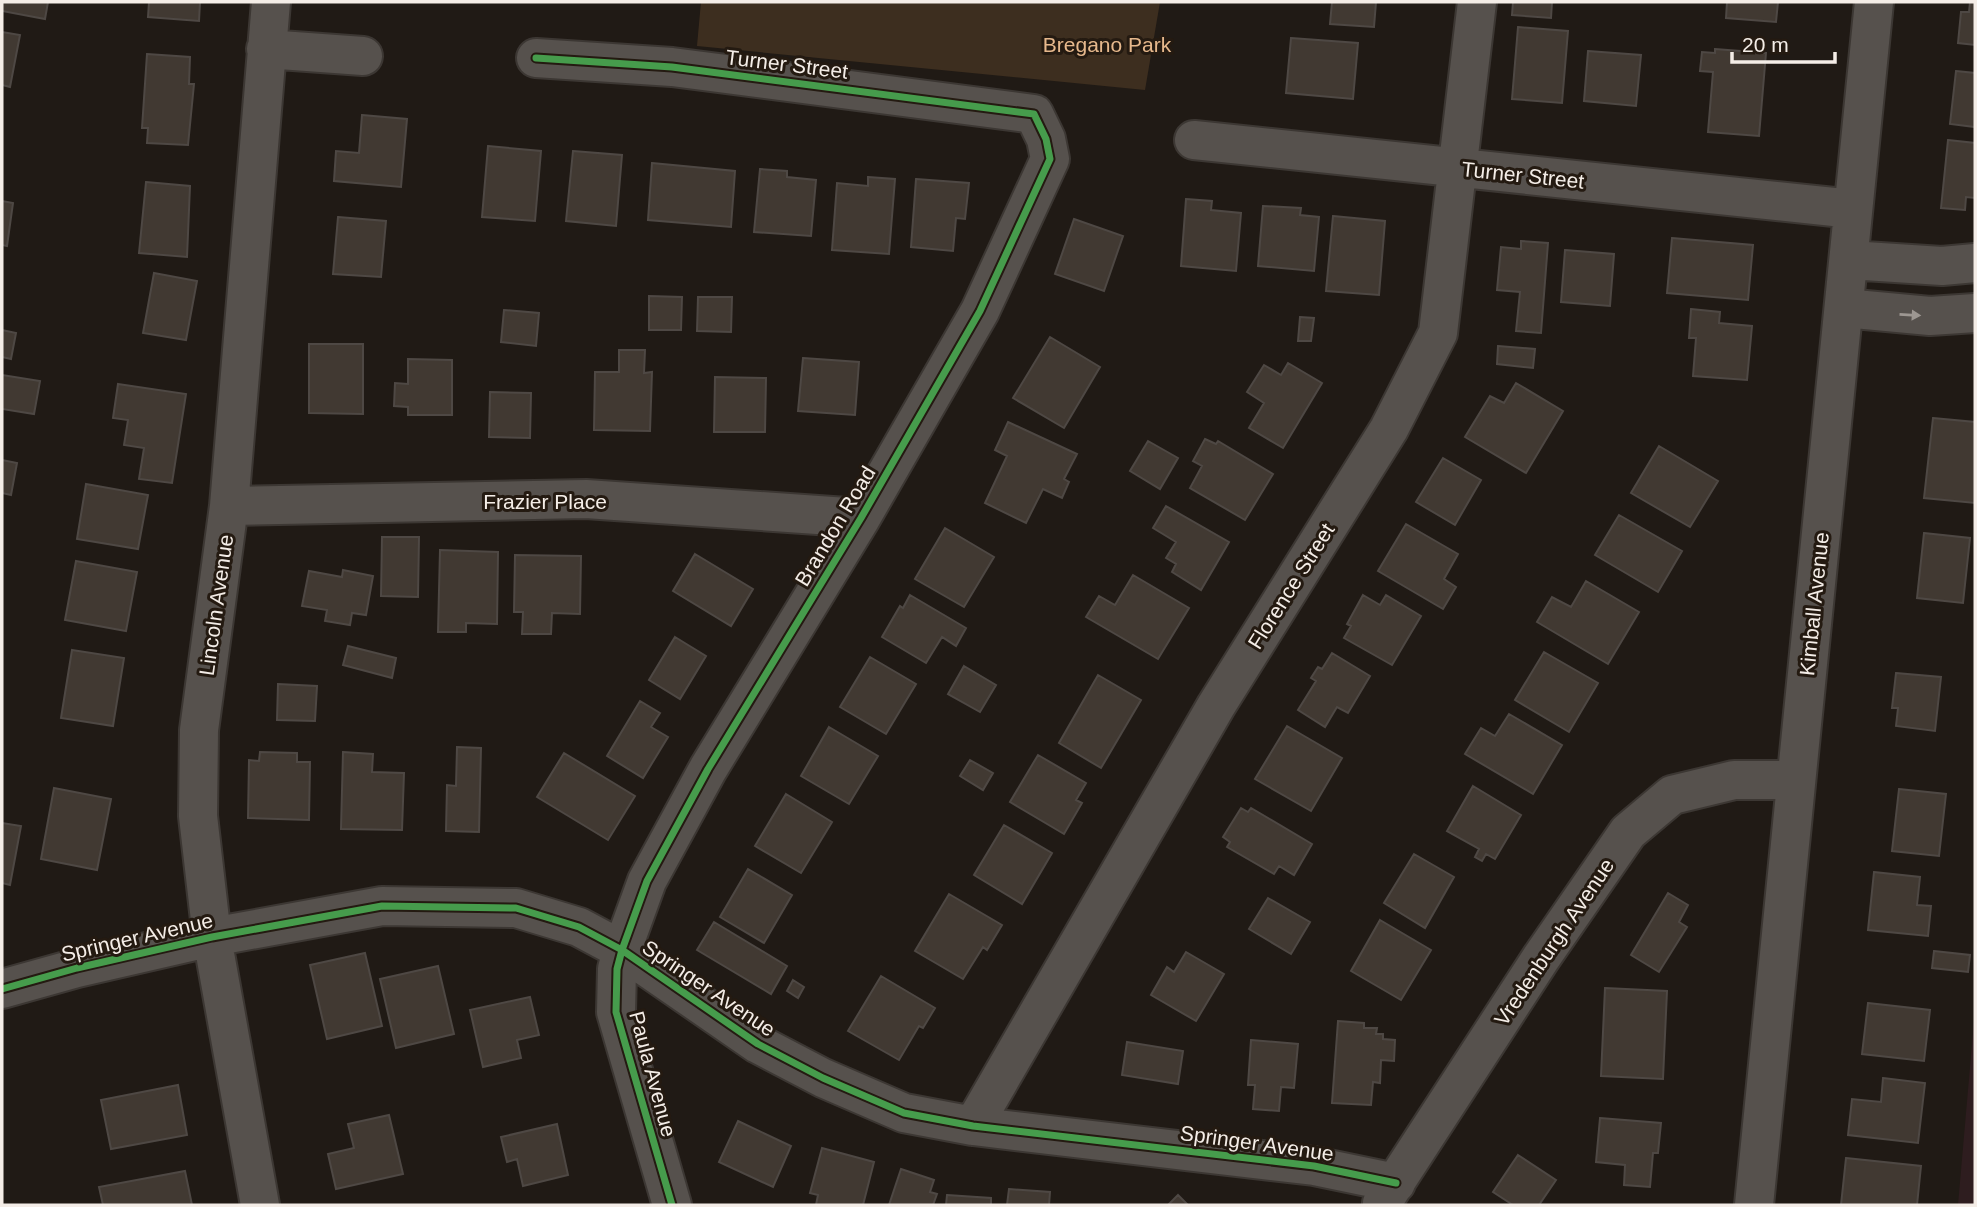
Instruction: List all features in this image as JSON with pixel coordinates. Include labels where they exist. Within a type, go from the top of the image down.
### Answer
[{"type":"street","name":"Lincoln Avenue","points":[[260,1205],[212,937],[198,816],[199,730],[229,506],[271,2]]},
{"type":"street","name":"Florence Street","points":[[973,1126],[1216,706],[1389,429],[1438,333],[1477,2]]},
{"type":"street","name":"Kimball Avenue","points":[[1754,1205],[1874,2]]},
{"type":"street","points":[[266,49],[363,56]]},
{"type":"street","name":"Turner Street","points":[[536,58],[672,67],[1034,114]]},
{"type":"street","name":"Brandon Road","points":[[622,950],[647,881],[708,769],[861,518],[980,311],[1050,159],[1046,139],[1034,114]]},
{"type":"street","name":"Turner Street","points":[[1194,140],[1853,209]]},
{"type":"street","points":[[1849,260],[1924,265],[1975,263]]},
{"type":"street","points":[[1844,308],[1930,316],[1975,313]]},
{"type":"street","name":"Frazier Place","points":[[229,506],[586,499],[861,518]]},
{"type":"street","name":"Vredenburgh Avenue","points":[[1388,1194],[1541,958],[1628,832],[1672,795],[1734,780],[1795,780]]},
{"type":"street","name":"Springer Avenue","points":[[2,989],[77,968],[212,937],[382,906],[516,908],[579,927],[622,950],[758,1044],[823,1078],[904,1114],[973,1126],[1314,1166],[1388,1194]]},
{"type":"street","name":"Paula Avenue","points":[[622,950],[617,969],[616,1012],[672,1205]]},
{"type":"shaded area","points":[[1975,1010],[1975,1205],[1958,1205]]},
{"type":"green space","name":"Bregano Park","points":[[701,2],[1160,2],[1145,90],[697,46]]},
{"type":"building","points":[[2,2],[48,2],[45,19],[2,11]]},
{"type":"building","points":[[149,2],[200,2],[199,21],[148,17]]},
{"type":"building","points":[[1332,2],[1376,2],[1374,27],[1330,24]]},
{"type":"building","points":[[1513,2],[1552,2],[1551,18],[1512,15]]},
{"type":"building","points":[[1727,2],[1778,2],[1776,22],[1726,18]]},
{"type":"building","points":[[1970,2],[1975,2],[1975,45],[1958,43],[1961,12],[1969,12]]},
{"type":"building","points":[[1518,27],[1568,31],[1562,103],[1512,99]]},
{"type":"building","points":[[2,32],[20,35],[10,87],[2,85]]},
{"type":"building","points":[[1291,38],[1358,43],[1353,99],[1286,93]]},
{"type":"building","points":[[1715,49],[1766,53],[1759,136],[1708,132],[1713,72],[1700,71],[1702,52],[1715,53]]},
{"type":"building","points":[[1588,51],[1641,55],[1636,106],[1584,101]]},
{"type":"building","points":[[147,54],[190,57],[189,84],[194,84],[188,145],[147,143],[148,128],[142,128]]},
{"type":"building","points":[[1956,71],[1975,73],[1975,127],[1950,124]]},
{"type":"building","points":[[362,115],[407,119],[401,187],[334,181],[336,151],[359,153]]},
{"type":"building","points":[[1948,140],[1975,143],[1975,198],[1966,197],[1965,210],[1941,208]]},
{"type":"building","points":[[488,146],[541,151],[535,221],[482,217]]},
{"type":"building","points":[[573,151],[622,155],[616,226],[566,221]]},
{"type":"building","points":[[652,163],[735,171],[731,227],[648,220]]},
{"type":"building","points":[[760,169],[787,171],[787,177],[816,180],[811,236],[754,232]]},
{"type":"building","points":[[868,177],[895,179],[889,254],[832,250],[837,183],[868,186]]},
{"type":"building","points":[[916,179],[969,183],[965,219],[956,218],[953,251],[911,247]]},
{"type":"building","points":[[146,182],[190,186],[187,257],[139,253]]},
{"type":"building","points":[[1186,199],[1212,201],[1211,210],[1241,213],[1236,271],[1181,266]]},
{"type":"building","points":[[2,201],[13,203],[7,246],[2,245]]},
{"type":"building","points":[[1263,206],[1301,208],[1300,215],[1319,217],[1314,271],[1258,266]]},
{"type":"building","points":[[1333,216],[1385,221],[1379,295],[1326,291]]},
{"type":"building","points":[[338,217],[386,221],[381,277],[333,274]]},
{"type":"building","points":[[1074,219],[1123,236],[1104,291],[1055,274]]},
{"type":"building","points":[[1672,238],[1753,245],[1748,300],[1667,293]]},
{"type":"building","points":[[1521,241],[1548,243],[1541,333],[1516,331],[1520,292],[1497,290],[1501,247],[1521,249]]},
{"type":"building","points":[[1565,250],[1614,254],[1610,306],[1561,302]]},
{"type":"building","points":[[154,273],[197,281],[186,340],[143,333]]},
{"type":"building","points":[[649,296],[682,297],[681,330],[649,330]]},
{"type":"building","points":[[698,297],[732,297],[731,332],[697,331]]},
{"type":"building","points":[[1691,309],[1720,312],[1719,323],[1752,326],[1747,380],[1693,376],[1696,338],[1689,338]]},
{"type":"building","points":[[504,310],[539,313],[536,346],[501,342]]},
{"type":"building","points":[[1300,317],[1314,318],[1311,341],[1298,341]]},
{"type":"building","points":[[2,330],[16,333],[11,359],[2,357]]},
{"type":"building","points":[[1050,337],[1100,367],[1064,428],[1013,398]]},
{"type":"building","points":[[309,344],[363,344],[363,414],[309,413]]},
{"type":"building","points":[[1498,346],[1535,349],[1533,368],[1497,364]]},
{"type":"building","points":[[619,350],[645,350],[644,373],[652,372],[650,431],[594,430],[595,372],[619,372]]},
{"type":"building","points":[[803,358],[859,362],[855,415],[798,411]]},
{"type":"building","points":[[408,359],[452,360],[452,415],[408,415],[408,407],[394,406],[395,383],[408,384]]},
{"type":"building","points":[[1288,363],[1322,383],[1283,448],[1249,428],[1264,403],[1247,392],[1264,365],[1281,375]]},
{"type":"building","points":[[2,375],[40,381],[34,414],[2,409]]},
{"type":"building","points":[[715,377],[766,378],[765,432],[714,432]]},
{"type":"building","points":[[1516,383],[1563,411],[1526,473],[1465,437],[1490,396],[1504,403]]},
{"type":"building","points":[[118,384],[186,394],[172,483],[139,479],[144,448],[124,445],[128,420],[113,418]]},
{"type":"building","points":[[490,392],[531,393],[530,438],[489,437]]},
{"type":"building","points":[[1933,418],[1975,422],[1975,503],[1924,498]]},
{"type":"building","points":[[1008,422],[1077,454],[1064,479],[1069,482],[1062,498],[1043,489],[1026,523],[985,503],[1007,456],[995,450]]},
{"type":"building","points":[[1205,439],[1216,444],[1218,441],[1273,474],[1245,520],[1190,488],[1202,466],[1193,461]]},
{"type":"building","points":[[1148,441],[1178,458],[1160,489],[1130,471]]},
{"type":"building","points":[[1659,446],[1718,481],[1690,527],[1631,493]]},
{"type":"building","points":[[1443,458],[1481,480],[1455,525],[1416,502]]},
{"type":"building","points":[[2,460],[17,463],[11,495],[2,493]]},
{"type":"building","points":[[86,484],[148,495],[138,549],[77,539]]},
{"type":"building","points":[[1166,506],[1229,542],[1201,590],[1172,572],[1176,564],[1166,558],[1176,542],[1153,528]]},
{"type":"building","points":[[1619,515],[1682,551],[1658,592],[1595,555]]},
{"type":"building","points":[[1406,524],[1458,554],[1444,579],[1456,587],[1443,609],[1378,571]]},
{"type":"building","points":[[945,528],[994,557],[964,607],[915,579]]},
{"type":"building","points":[[1924,533],[1970,538],[1963,603],[1917,598]]},
{"type":"building","points":[[382,537],[419,537],[418,597],[381,596]]},
{"type":"building","points":[[440,550],[498,552],[497,624],[466,623],[466,632],[438,632]]},
{"type":"building","points":[[695,554],[753,589],[731,626],[673,591]]},
{"type":"building","points":[[515,555],[581,556],[580,614],[552,613],[551,634],[522,634],[523,612],[514,612]]},
{"type":"building","points":[[76,561],[137,572],[126,631],[65,620]]},
{"type":"building","points":[[343,570],[373,576],[366,615],[352,613],[350,625],[325,621],[327,610],[302,606],[309,571],[342,577]]},
{"type":"building","points":[[1133,575],[1189,608],[1158,659],[1086,617],[1099,596],[1115,605]]},
{"type":"building","points":[[1586,581],[1639,612],[1608,664],[1537,622],[1552,597],[1571,607]]},
{"type":"building","points":[[910,595],[966,628],[956,646],[942,637],[926,663],[882,637],[900,606],[903,608]]},
{"type":"building","points":[[1363,595],[1380,605],[1386,595],[1421,616],[1392,665],[1344,638],[1351,626],[1347,624]]},
{"type":"building","points":[[675,637],[706,656],[680,699],[649,680]]},
{"type":"building","points":[[348,646],[396,658],[392,678],[343,665]]},
{"type":"building","points":[[72,650],[124,658],[113,726],[61,718]]},
{"type":"building","points":[[1544,652],[1598,683],[1569,732],[1515,700]]},
{"type":"building","points":[[1332,653],[1370,676],[1348,713],[1337,707],[1325,727],[1298,710],[1316,681],[1311,678],[1318,667],[1322,669]]},
{"type":"building","points":[[870,657],[916,684],[886,734],[840,707]]},
{"type":"building","points":[[964,666],[996,685],[980,712],[948,694]]},
{"type":"building","points":[[1896,673],[1941,677],[1935,731],[1896,726],[1898,708],[1892,708]]},
{"type":"building","points":[[1098,675],[1141,700],[1101,768],[1059,743]]},
{"type":"building","points":[[278,684],[317,686],[315,721],[277,720]]},
{"type":"building","points":[[640,701],[660,713],[651,727],[668,737],[643,778],[607,756]]},
{"type":"building","points":[[1509,714],[1562,745],[1533,794],[1465,754],[1481,728],[1495,736]]},
{"type":"building","points":[[1287,726],[1342,758],[1311,811],[1255,779]]},
{"type":"building","points":[[829,727],[878,756],[849,804],[801,776]]},
{"type":"building","points":[[457,747],[481,748],[479,832],[446,831],[447,785],[456,786]]},
{"type":"building","points":[[260,752],[297,753],[297,762],[310,762],[309,820],[248,818],[249,760],[259,761]]},
{"type":"building","points":[[343,752],[373,754],[372,772],[404,773],[402,830],[341,829]]},
{"type":"building","points":[[564,753],[635,796],[608,840],[537,797]]},
{"type":"building","points":[[1038,755],[1086,783],[1076,800],[1082,803],[1064,834],[1010,802]]},
{"type":"building","points":[[970,760],[993,773],[983,790],[960,776]]},
{"type":"building","points":[[1473,786],[1521,815],[1495,859],[1486,854],[1482,861],[1475,857],[1479,849],[1447,831]]},
{"type":"building","points":[[54,788],[111,799],[97,870],[41,859]]},
{"type":"building","points":[[1899,789],[1946,794],[1939,856],[1892,851]]},
{"type":"building","points":[[786,794],[832,822],[801,873],[755,846]]},
{"type":"building","points":[[1241,808],[1248,812],[1251,808],[1312,844],[1294,875],[1279,866],[1274,874],[1227,847],[1230,842],[1223,837]]},
{"type":"building","points":[[2,823],[21,826],[10,885],[2,883]]},
{"type":"building","points":[[1004,825],[1052,853],[1022,904],[974,875]]},
{"type":"building","points":[[1414,854],[1454,877],[1425,928],[1384,903]]},
{"type":"building","points":[[748,869],[792,895],[764,943],[720,917]]},
{"type":"building","points":[[1874,872],[1920,877],[1917,905],[1931,906],[1928,936],[1868,930]]},
{"type":"building","points":[[1668,893],[1688,905],[1679,922],[1687,927],[1659,972],[1631,955]]},
{"type":"building","points":[[949,894],[1002,925],[987,950],[983,947],[963,979],[915,951]]},
{"type":"building","points":[[1268,898],[1310,922],[1291,954],[1249,929]]},
{"type":"building","points":[[1380,920],[1431,950],[1401,1000],[1351,971]]},
{"type":"building","points":[[714,922],[787,966],[771,994],[697,950]]},
{"type":"building","points":[[1934,951],[1970,955],[1968,972],[1932,968]]},
{"type":"building","points":[[1186,952],[1224,974],[1196,1021],[1151,995],[1167,967],[1174,972]]},
{"type":"building","points":[[365,953],[382,1026],[327,1039],[310,965]]},
{"type":"building","points":[[438,966],[454,1034],[396,1048],[380,979]]},
{"type":"building","points":[[881,976],[935,1008],[923,1028],[919,1026],[899,1060],[848,1031]]},
{"type":"building","points":[[793,980],[804,987],[798,998],[787,991]]},
{"type":"building","points":[[1605,988],[1667,991],[1663,1079],[1601,1076]]},
{"type":"building","points":[[530,997],[539,1035],[517,1040],[521,1058],[483,1067],[470,1010]]},
{"type":"building","points":[[1868,1003],[1930,1010],[1924,1061],[1862,1054]]},
{"type":"building","points":[[1338,1021],[1364,1023],[1364,1028],[1377,1028],[1376,1034],[1383,1034],[1383,1039],[1395,1040],[1394,1061],[1381,1060],[1380,1083],[1373,1082],[1371,1105],[1332,1103]]},
{"type":"building","points":[[1251,1040],[1298,1044],[1294,1088],[1281,1087],[1279,1111],[1253,1109],[1255,1085],[1248,1085]]},
{"type":"building","points":[[1127,1042],[1183,1051],[1178,1084],[1122,1075]]},
{"type":"building","points":[[1883,1078],[1925,1083],[1918,1143],[1848,1135],[1852,1099],[1881,1102]]},
{"type":"building","points":[[178,1085],[187,1135],[111,1149],[101,1100]]},
{"type":"building","points":[[389,1115],[403,1174],[336,1189],[328,1154],[354,1148],[348,1124]]},
{"type":"building","points":[[1600,1118],[1661,1123],[1658,1153],[1653,1153],[1650,1187],[1624,1185],[1625,1165],[1596,1162]]},
{"type":"building","points":[[738,1121],[791,1146],[773,1187],[719,1162]]},
{"type":"building","points":[[557,1124],[568,1175],[523,1186],[517,1159],[507,1162],[501,1137]]},
{"type":"building","points":[[822,1148],[874,1162],[863,1205],[816,1205],[818,1195],[810,1193]]},
{"type":"building","points":[[1518,1155],[1556,1180],[1539,1205],[1513,1205],[1493,1192]]},
{"type":"building","points":[[1846,1158],[1921,1166],[1917,1205],[1841,1205]]},
{"type":"building","points":[[901,1169],[934,1180],[930,1192],[937,1194],[933,1205],[889,1205]]},
{"type":"building","points":[[185,1171],[192,1205],[103,1205],[99,1187]]},
{"type":"building","points":[[1009,1189],[1050,1192],[1049,1205],[1007,1205]]},
{"type":"building","points":[[947,1195],[991,1198],[991,1205],[946,1205]]},
{"type":"building","points":[[1178,1195],[1188,1205],[1168,1205]]},
{"type":"cycle path","points":[[536,58],[672,67],[1034,114],[1046,139],[1050,159],[980,311],[861,518],[708,769],[647,881],[622,950],[617,969],[616,1012],[672,1205]]},
{"type":"cycle path","points":[[2,989],[77,968],[212,937],[382,906],[516,908],[579,927],[622,950],[758,1044],[823,1078],[904,1113],[973,1126],[1314,1166],[1396,1183]]}]
